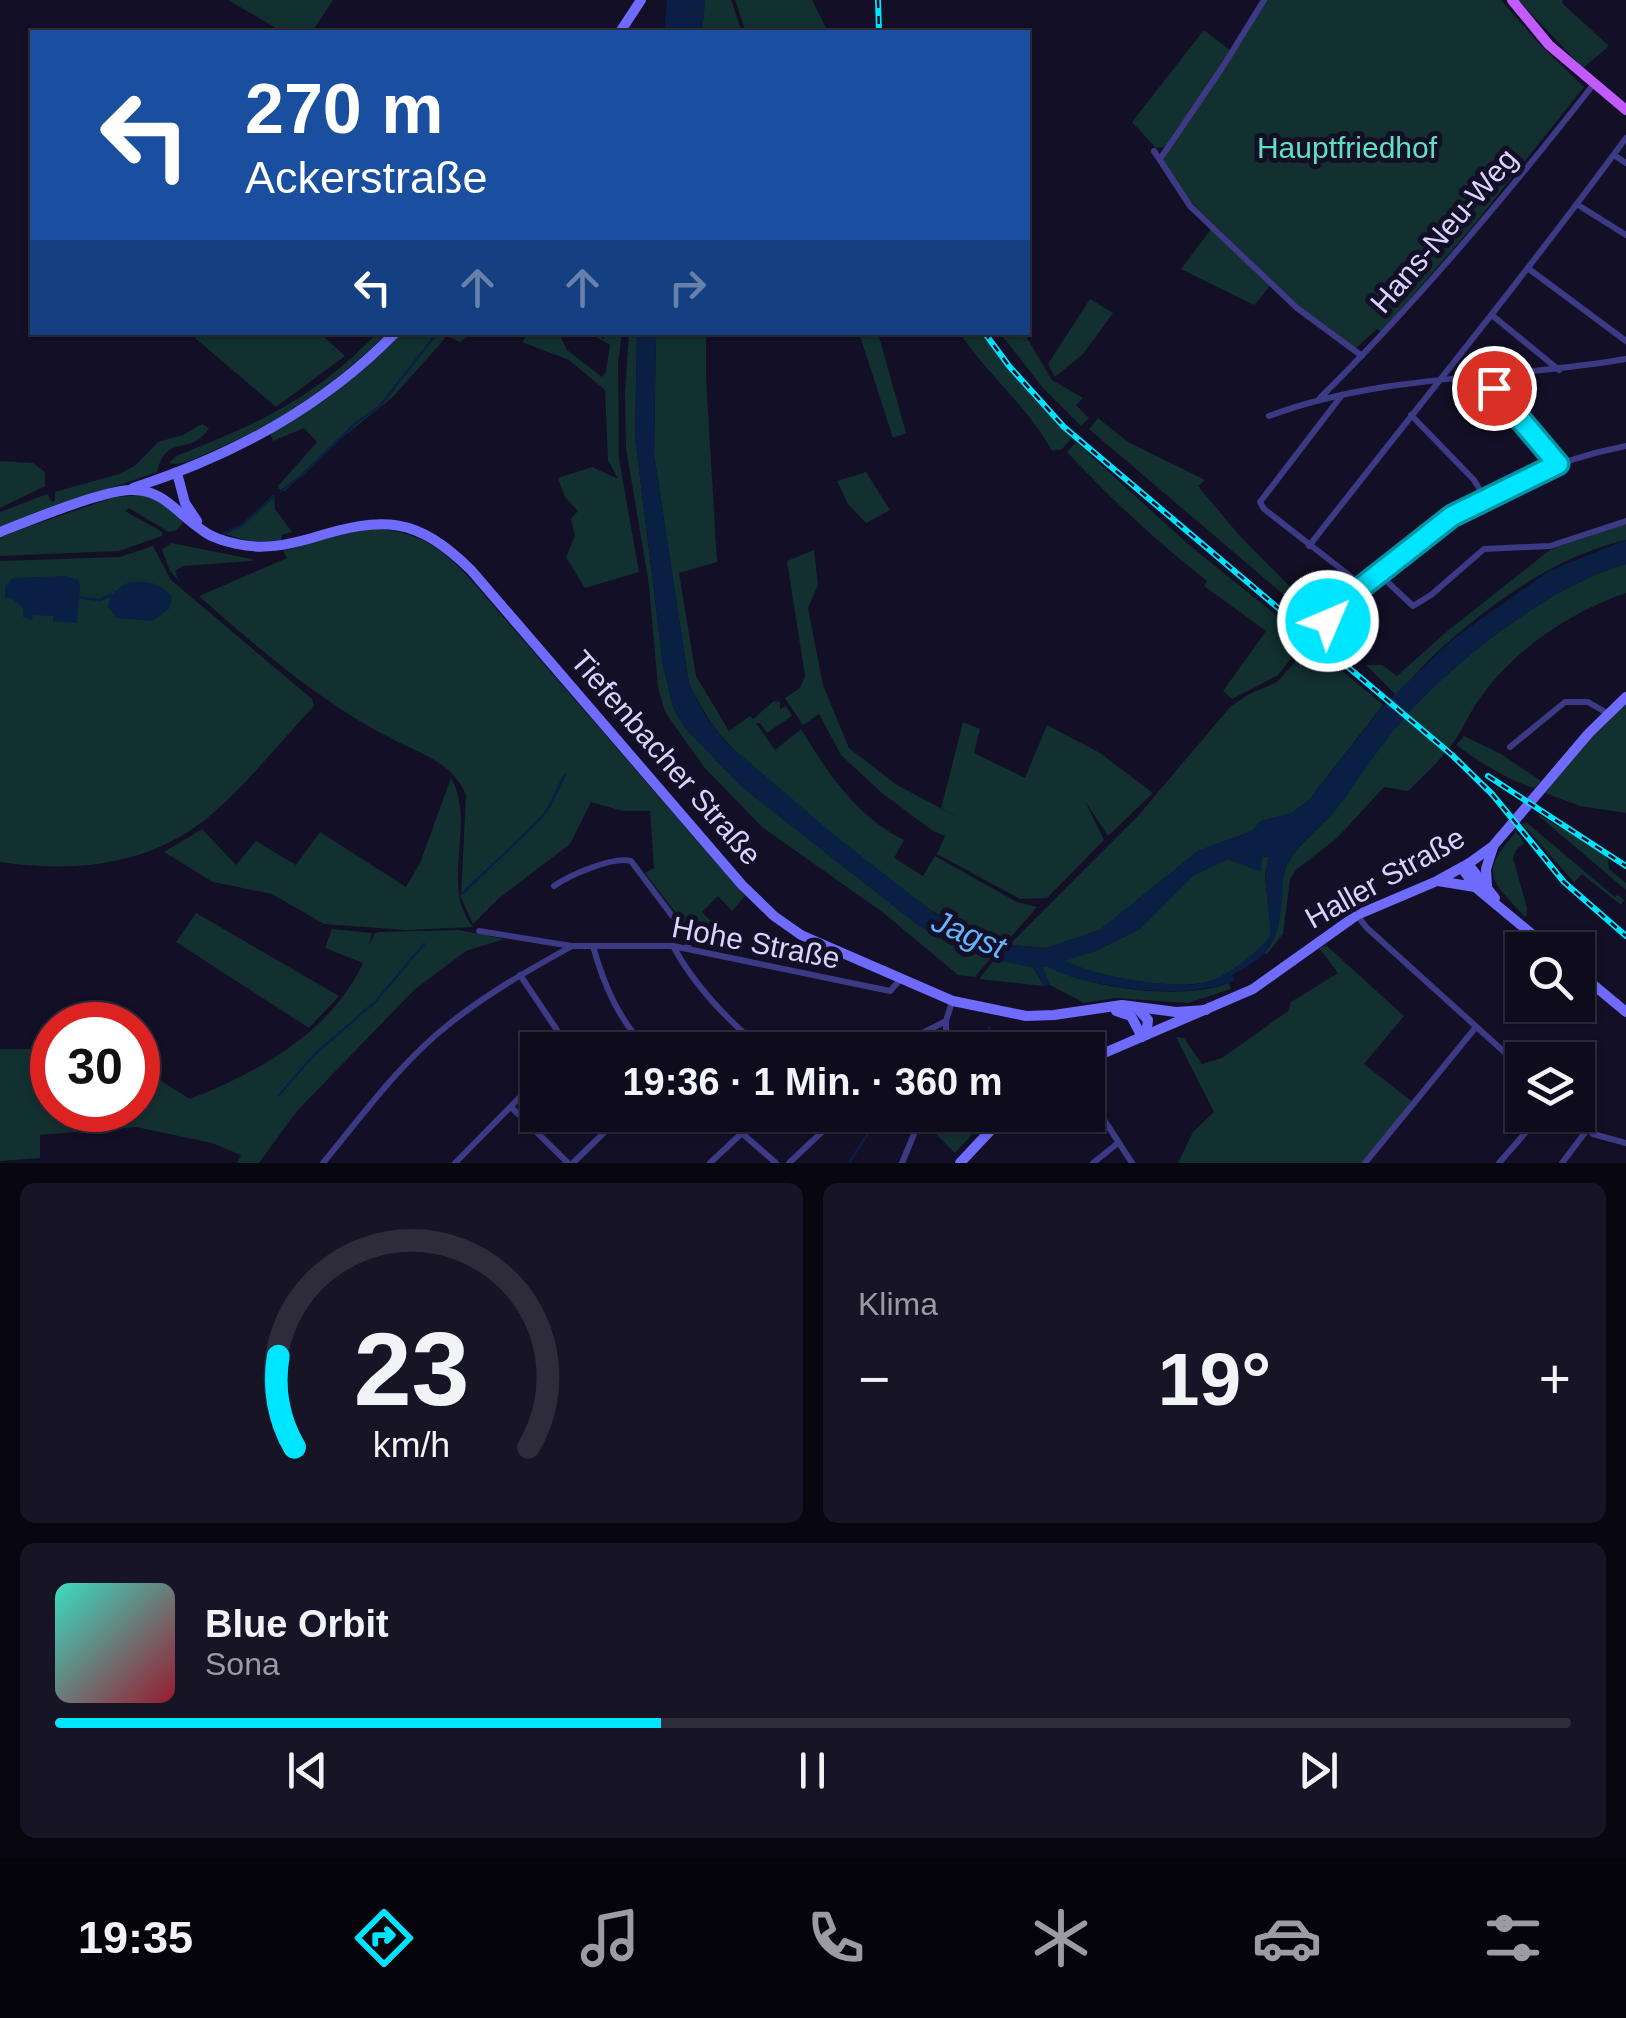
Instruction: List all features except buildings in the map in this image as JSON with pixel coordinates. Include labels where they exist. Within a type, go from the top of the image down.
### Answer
[{"type":"main road","points":[[622,30],[641,0]]},
{"type":"main road","points":[[1512,0],[1549,45],[1626,110]]},
{"type":"main road","points":[[0,532],[171,475],[249,441],[314,404],[393,335]]},
{"type":"main road","points":[[171,475],[180,512]]},
{"type":"main road","points":[[171,475],[192,515],[227,541]]},
{"type":"main road","name":"Tiefenbacher Straße","points":[[127,490],[158,494],[208,534],[268,548],[374,522],[397,524],[431,536],[471,570],[763,907],[801,935],[952,1001],[1026,1016],[1134,1006],[1176,1012],[1206,1010]]},
{"type":"main road","name":"Haller Straße","points":[[1105,1053],[1253,989],[1357,915],[1465,866],[1493,846],[1606,714],[1626,697]]},
{"type":"main road","points":[[1481,887],[1493,846]]},
{"type":"main road","points":[[1465,866],[1481,887],[1530,932]]},
{"type":"main road","points":[[1437,881],[1481,887]]},
{"type":"main road","points":[[1595,986],[1626,1012]]},
{"type":"main road","points":[[1134,1006],[1147,1016],[1149,1024],[1144,1036]]},
{"type":"main road","name":"Tiefenbacher Straße","points":[[1095,1009],[1126,1012],[1144,1036]]},
{"type":"main road","points":[[960,1163],[989,1132]]},
{"type":"street","points":[[1160,159],[1264,0]]},
{"type":"street","name":"Hans-Neu-Weg","points":[[1320,398],[1478,230],[1594,85]]},
{"type":"street","points":[[1308,546],[1437,380],[1529,270],[1626,138]]},
{"type":"street","points":[[1154,151],[1190,206],[1297,308],[1362,356]]},
{"type":"street","points":[[1614,155],[1626,163]]},
{"type":"street","points":[[1578,204],[1626,235]]},
{"type":"street","points":[[1529,270],[1626,341]]},
{"type":"street","points":[[1493,316],[1560,370]]},
{"type":"street","points":[[1269,416],[1343,393],[1437,380],[1560,370],[1626,359]]},
{"type":"street","points":[[1492,377],[1494,388],[1558,464]]},
{"type":"street","points":[[1343,393],[1260,502],[1308,546],[1363,586]]},
{"type":"street","points":[[1411,415],[1474,480],[1485,498]]},
{"type":"street","points":[[1306,645],[1363,586],[1442,524],[1485,498],[1558,464],[1626,446]]},
{"type":"street","points":[[1379,574],[1406,602],[1416,605],[1484,550],[1550,546],[1626,521]]},
{"type":"street","points":[[1510,748],[1565,702],[1588,702],[1606,714]]},
{"type":"street","points":[[554,886],[567,877],[624,858],[685,933],[689,949]]},
{"type":"street","points":[[1357,915],[1366,928],[1505,1053]]},
{"type":"street","name":"Hohe Straße","points":[[480,930],[572,946],[674,946],[890,990],[900,980]]},
{"type":"street","points":[[323,1163],[448,1024],[520,975],[572,946]]},
{"type":"street","points":[[593,946],[602,977],[620,1015],[634,1032]]},
{"type":"street","points":[[674,946],[686,968],[743,1032]]},
{"type":"street","points":[[520,975],[558,1032]]},
{"type":"street","points":[[946,1032],[952,1001]]},
{"type":"street","points":[[924,1032],[946,1020]]},
{"type":"street","points":[[1371,1161],[1476,1027]]},
{"type":"street","points":[[455,1163],[520,1097]]},
{"type":"street","points":[[510,1107],[565,1162],[601,1132]]},
{"type":"street","points":[[1105,1122],[1132,1163]]},
{"type":"street","points":[[789,1163],[822,1132]]},
{"type":"street","points":[[902,1163],[915,1132]]},
{"type":"street","points":[[1499,1163],[1526,1132]]},
{"type":"street","points":[[1562,1163],[1585,1132]]},
{"type":"street","points":[[1590,1132],[1626,1143]]},
{"type":"street","points":[[710,1163],[742,1133],[776,1163]]},
{"type":"street","points":[[1093,1163],[1118,1143]]},
{"type":"green space","points":[[228,0],[333,0],[313,30],[280,30]]},
{"type":"green space","points":[[705,0],[731,0],[741,30],[702,30]]},
{"type":"green space","points":[[735,0],[812,0],[827,30],[745,30]]},
{"type":"green space","name":"Hauptfriedhof","points":[[1266,0],[1501,0],[1584,87],[1473,226],[1381,332],[1377,329],[1356,348],[1299,306],[1192,203],[1163,160]]},
{"type":"green space","points":[[1518,0],[1563,0],[1609,46],[1583,68]]},
{"type":"green space","points":[[1204,30],[1231,51],[1164,147],[1156,148],[1132,122]]},
{"type":"green space","points":[[1212,228],[1270,286],[1254,305],[1181,269]]},
{"type":"green space","points":[[1090,299],[1113,313],[1083,354],[1055,377],[1048,364]]},
{"type":"green space","points":[[322,335],[345,356],[276,407],[195,338]]},
{"type":"green space","points":[[375,335],[386,335],[327,385],[284,414],[196,458],[169,463],[176,456],[284,407],[354,356]]},
{"type":"green space","points":[[399,335],[469,335],[460,342],[447,336],[393,397],[333,445],[285,491],[279,489],[317,442],[304,428],[273,441],[270,433],[327,399]]},
{"type":"green space","points":[[527,335],[560,335],[567,350],[602,377],[610,345],[593,335],[603,339],[605,335],[622,335],[618,364],[619,459],[639,572],[585,588],[566,557],[575,536],[571,519],[578,511],[565,497],[558,478],[592,467],[618,479],[608,460],[605,390],[569,360],[522,342]]},
{"type":"green space","points":[[629,335],[637,335],[635,436],[663,665],[673,707],[685,728],[742,787],[918,925],[949,944],[991,958],[975,977],[958,975],[885,914],[762,827],[704,767],[665,712],[658,687],[649,585],[626,448]]},
{"type":"green space","points":[[656,335],[706,335],[717,562],[679,573],[696,676],[729,731],[750,716],[753,719],[774,701],[780,702],[780,709],[786,706],[792,716],[767,733],[756,723],[775,750],[801,729],[857,806],[904,840],[894,858],[923,876],[935,856],[1017,902],[1037,907],[1005,944],[951,922],[900,889],[746,761],[721,735],[689,684],[654,454]]},
{"type":"green space","points":[[860,335],[879,335],[906,433],[893,438]]},
{"type":"green space","points":[[961,335],[983,335],[1032,397],[1072,438],[1062,449],[1052,451],[1031,419]]},
{"type":"green space","points":[[1002,335],[1025,335],[1052,380],[1083,398],[1076,405],[1089,418],[1081,426],[1043,388]]},
{"type":"green space","points":[[1098,418],[1128,442],[1205,480],[1198,486],[1239,535],[1323,620],[1318,624],[1089,429]]},
{"type":"green space","points":[[202,424],[209,428],[201,437],[167,452],[157,472],[0,527],[0,512],[47,494],[52,502],[55,492],[119,474],[136,465],[158,442]]},
{"type":"green space","points":[[1076,442],[1189,545],[1306,639],[1278,675],[1232,699],[1223,691],[1266,631],[1204,586],[1207,581],[1100,486],[1067,452]]},
{"type":"green space","points":[[0,461],[33,463],[45,472],[45,486],[0,508]]},
{"type":"green space","points":[[866,472],[890,510],[866,523],[848,504],[837,481]]},
{"type":"green space","points":[[274,494],[275,509],[292,532],[282,535],[281,541],[251,542],[222,533],[241,525]]},
{"type":"green space","points":[[147,495],[176,513],[183,523],[177,530],[169,532],[129,508],[125,511],[162,532],[162,536],[119,551],[0,556],[0,537],[115,497]]},
{"type":"green space","points":[[1626,523],[1626,540],[1573,558],[1523,585],[1454,637],[1396,695],[1366,665],[1382,665],[1397,676],[1551,549]]},
{"type":"green space","points":[[365,528],[399,532],[425,541],[449,557],[472,581],[745,896],[732,911],[718,896],[702,912],[743,954],[688,937],[686,926],[645,873],[654,868],[650,811],[623,811],[591,802],[570,844],[498,899],[473,924],[461,898],[466,795],[453,775],[436,761],[367,725],[316,692],[199,596],[287,558],[283,551]]},
{"type":"green space","points":[[171,543],[253,561],[183,566],[175,571],[179,581],[170,571],[162,550]]},
{"type":"green space","points":[[153,546],[171,580],[312,699],[314,706],[226,802],[164,845],[112,862],[84,865],[0,862],[0,561],[120,557]],"holes":[[[80,585],[78,598],[53,616],[33,614],[12,598]]]},
{"type":"green space","points":[[814,550],[818,585],[808,608],[823,685],[849,748],[897,785],[941,808],[963,722],[980,729],[974,753],[1025,778],[1047,725],[1100,753],[1153,793],[1108,836],[1085,801],[1104,840],[1047,898],[1020,899],[937,854],[945,836],[882,793],[841,755],[819,714],[803,725],[785,698],[800,688],[805,676],[787,561]]},
{"type":"green space","points":[[1626,564],[1626,593],[1585,610],[1529,646],[1479,699],[1459,734],[1433,767],[1408,791],[1384,787],[1337,838],[1296,870],[1290,879],[1283,934],[1267,954],[1263,953],[1276,932],[1289,861],[1335,810],[1403,719],[1449,673],[1506,627],[1567,588]]},
{"type":"green space","points":[[1307,649],[1318,651],[1383,705],[1308,801],[1292,813],[1261,821],[1252,831],[1198,851],[1100,930],[1046,948],[1009,945],[1137,817],[1230,707],[1277,682]]},
{"type":"green space","points":[[1626,703],[1626,813],[1580,806],[1545,793],[1600,725]]},
{"type":"green space","points":[[1464,736],[1501,754],[1541,781],[1535,788],[1494,770],[1456,745]]},
{"type":"green space","points":[[451,778],[461,814],[459,893],[463,911],[473,927],[406,930],[324,924],[272,894],[213,882],[164,852],[202,829],[236,865],[256,841],[296,865],[320,832],[406,887],[420,863]]},
{"type":"green space","points":[[1534,812],[1607,854],[1609,869],[1626,883],[1626,890]]},
{"type":"green space","points":[[1526,822],[1615,897],[1624,900],[1621,905],[1582,874],[1574,882],[1523,825]]},
{"type":"green space","points":[[1516,832],[1524,843],[1513,858],[1527,908],[1526,918],[1504,895],[1494,877],[1497,858]]},
{"type":"green space","points":[[1262,856],[1269,857],[1265,875],[1271,934],[1250,957],[1221,977],[1202,983],[1150,983],[1113,977],[1063,961],[1098,950],[1140,929],[1194,875],[1228,859],[1260,871]]},
{"type":"green space","points":[[196,913],[339,996],[309,1028],[176,942]]},
{"type":"green space","points":[[332,929],[372,933],[369,946],[378,932],[459,930],[504,939],[466,951],[414,990],[297,1111],[259,1163],[237,1163],[241,1155],[212,1143],[160,1132],[160,1081],[190,1099],[266,1063],[332,1010],[363,963],[325,948]]},
{"type":"green space","points":[[1326,945],[1404,1016],[1364,1064],[1414,1103],[1365,1163],[1178,1163],[1193,1132],[1214,1112],[1176,1037],[1184,1038],[1202,1064],[1222,1058],[1288,1011],[1291,1002],[1338,973],[1319,948]]},
{"type":"green space","points":[[995,959],[1033,967],[1044,986],[979,979]]},
{"type":"green space","points":[[1041,967],[1088,981],[1137,990],[1187,991],[1229,983],[1231,989],[1188,1003],[1115,998],[1084,1003],[1050,985]]},
{"type":"green space","points":[[0,1049],[30,1049],[30,1132],[76,1132],[40,1135],[40,1158],[0,1161]]},
{"type":"green space","points":[[936,1132],[974,1132],[955,1153]]},
{"type":"water","points":[[667,0],[705,0],[702,30],[664,30]]},
{"type":"water","name":"Jagst","points":[[637,335],[656,335],[654,454],[689,684],[705,715],[727,743],[833,834],[938,916],[975,935],[1009,945],[1046,948],[1100,930],[1198,851],[1252,831],[1261,821],[1291,813],[1308,801],[1383,706],[1453,639],[1549,571],[1626,540],[1626,564],[1567,588],[1506,627],[1449,673],[1403,719],[1335,811],[1289,861],[1275,936],[1264,953],[1232,975],[1235,981],[1197,990],[1117,987],[1042,966],[1050,985],[1044,986],[1034,967],[973,952],[918,925],[742,787],[685,728],[673,707],[663,665],[635,436]],"holes":[[[1262,856],[1269,857],[1265,875],[1271,934],[1250,956],[1211,981],[1152,983],[1095,972],[1065,961],[1140,929],[1194,875],[1228,859],[1261,872]]]},
{"type":"water","points":[[66,576],[78,580],[80,585],[77,623],[53,621],[53,616],[34,615],[31,620],[23,617],[23,608],[12,598],[5,598],[5,586],[13,578]]},
{"type":"water","points":[[130,582],[148,582],[163,588],[172,597],[169,609],[152,621],[116,618],[108,607],[110,598]]},
{"type":"waterway","points":[[281,491],[379,407],[436,335]]},
{"type":"waterway","points":[[223,534],[241,526],[274,496]]},
{"type":"waterway","points":[[75,597],[100,600],[111,595]]},
{"type":"waterway","points":[[463,893],[538,821],[565,774]]},
{"type":"waterway","points":[[279,1095],[314,1055],[376,1001],[424,944]]},
{"type":"waterway","points":[[988,1032],[990,1027]]},
{"type":"waterway","points":[[849,1163],[869,1132]]},
{"type":"railway","points":[[878,0],[879,30]]},
{"type":"railway","points":[[986,335],[1064,427],[1452,755],[1492,794],[1564,882],[1626,936]]},
{"type":"railway","points":[[1488,776],[1626,866]]},
{"type":"route","points":[[1328,621],[1363,586],[1452,516],[1558,464],[1494,388]]}]
